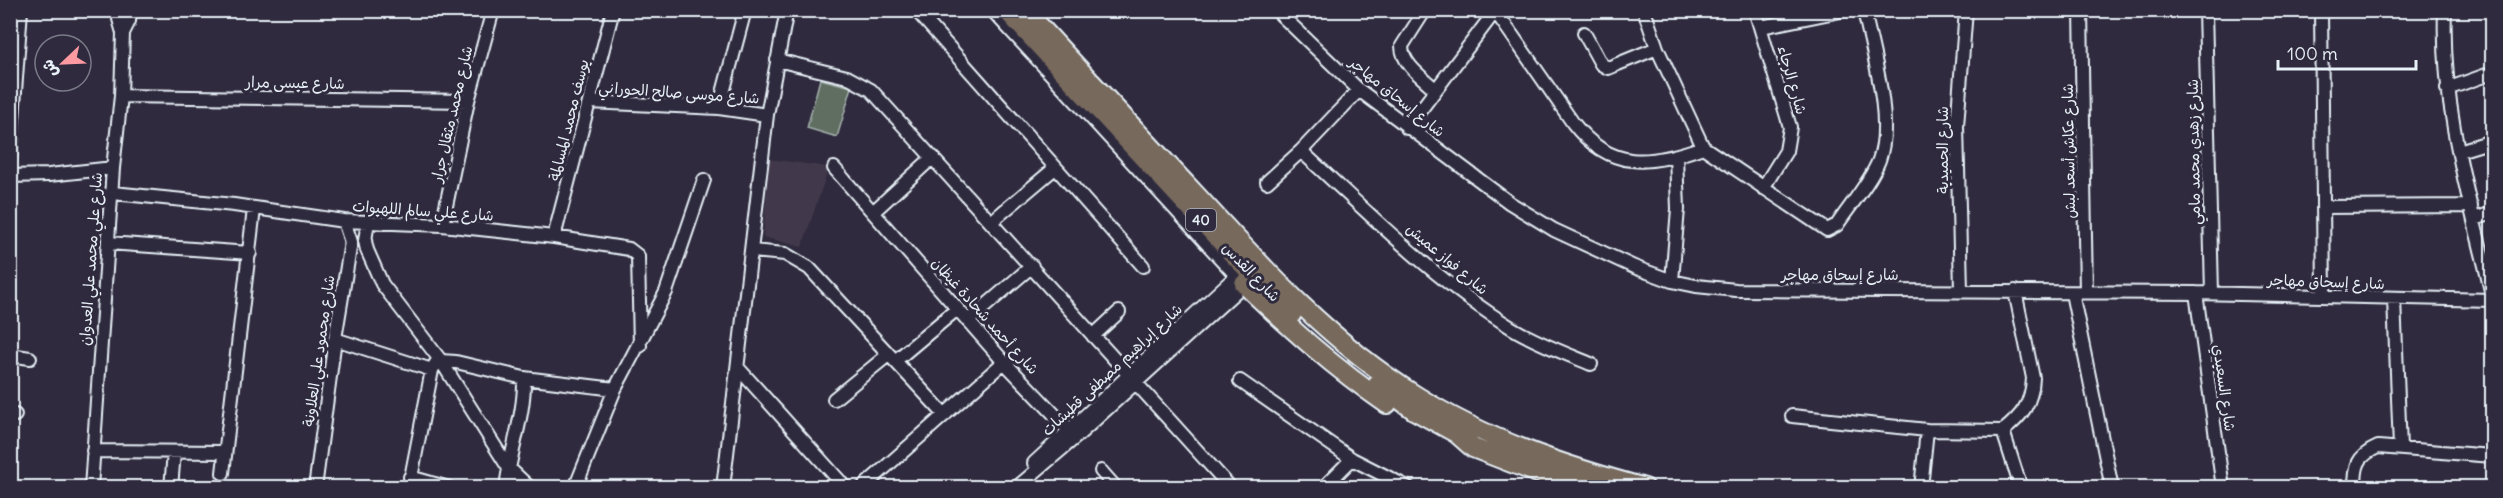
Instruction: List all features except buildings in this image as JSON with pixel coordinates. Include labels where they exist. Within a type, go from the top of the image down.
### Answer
[{"type":"highway","name":"شارع القدس","points":[[1006,10],[1235,257],[1292,314],[1347,363],[1415,403]]},
{"type":"highway","name":"شارع القدس","points":[[1025,10],[1287,292],[1332,335],[1415,403]]},
{"type":"highway","points":[[1240,280],[1300,338],[1360,386],[1460,447],[1473,448]]},
{"type":"highway","name":"40","points":[[1415,403],[1473,448],[1583,487]]},
{"type":"highway","name":"40","points":[[1415,403],[1464,422],[1547,460],[1645,488]]},
{"type":"street","points":[[10,160],[21,10]]},
{"type":"street","name":"شارع علي محمد علي العدوان","points":[[91,488],[113,168],[121,96],[123,33],[118,19],[119,10]]},
{"type":"street","name":"شارع علي محمد علي العدوان","points":[[123,33],[129,21],[130,10]]},
{"type":"street","name":"شارع محمد مثقال جرار","points":[[442,225],[468,101],[494,10]]},
{"type":"street","name":"يوسف محمد المسالمة","points":[[554,237],[613,10]]},
{"type":"street","points":[[719,108],[745,10]]},
{"type":"street","points":[[723,488],[739,369],[767,115],[788,10]]},
{"type":"street","points":[[916,10],[1143,266]]},
{"type":"street","points":[[992,10],[1240,280]]},
{"type":"street","name":"شارع إسحاق مهاجر","points":[[1276,10],[1359,90],[1510,203],[1554,230],[1605,255],[1672,280],[1696,286],[1736,290],[2196,293],[2394,299],[2493,297]]},
{"type":"street","points":[[1644,10],[1657,48],[1702,147],[1821,228],[1830,229],[1837,225],[1875,168],[1883,144],[1884,112],[1864,10]]},
{"type":"street","name":"شارع الرجاء","points":[[1755,10],[1790,128],[1786,151],[1763,188]]},
{"type":"street","points":[[1761,27],[1845,10]]},
{"type":"street","name":"شارع الحميدية","points":[[1961,290],[1957,126],[1966,10]]},
{"type":"street","name":"شارع عكاش أسعد لبش","points":[[2081,10],[2086,292]]},
{"type":"street","name":"شارع زهدي محمد مامي","points":[[2205,10],[2212,294]]},
{"type":"street","points":[[2321,10],[2324,296]]},
{"type":"street","points":[[2445,10],[2446,89],[2493,297]]},
{"type":"street","points":[[1407,128],[1496,11],[1573,123],[1598,149],[1613,157],[1629,161],[1652,161],[1702,147]]},
{"type":"street","points":[[1422,12],[1402,46],[1402,51],[1408,63],[1435,90]]},
{"type":"street","points":[[1584,33],[1601,64],[1608,68],[1657,48]]},
{"type":"street","points":[[777,60],[847,78],[867,87],[1032,266],[1231,488]]},
{"type":"street","points":[[2446,89],[2493,73]]},
{"type":"street","points":[[1267,182],[1301,151],[1359,90]]},
{"type":"street","name":"شارع عيسى مرار","points":[[121,96],[468,101]]},
{"type":"street","name":"شارع موسى صالح الحوراني","points":[[589,102],[719,108],[767,115]]},
{"type":"street","points":[[2459,151],[2493,141]]},
{"type":"street","name":"شارع فواز عميش","points":[[1301,151],[1426,264],[1485,310],[1551,348],[1591,364]]},
{"type":"street","points":[[1672,280],[1678,209],[1676,156]]},
{"type":"street","points":[[873,212],[933,158]]},
{"type":"street","points":[[10,176],[49,175],[113,168]]},
{"type":"street","name":"شارع أحمد شحادة غيظان","points":[[834,168],[1004,362],[1073,433]]},
{"type":"street","points":[[991,222],[1055,168]]},
{"type":"street","points":[[575,488],[615,389],[640,346],[666,292],[704,180]]},
{"type":"street","name":"شارع علي سالم اللهيوات","points":[[113,193],[234,205],[345,220],[442,225],[554,237],[629,249],[638,256],[640,346]]},
{"type":"street","points":[[2324,207],[2471,206]]},
{"type":"street","points":[[223,473],[255,209]]},
{"type":"street","points":[[2475,219],[2493,213]]},
{"type":"street","name":"شارع محمود علي العلاونة","points":[[315,488],[351,242],[345,220]]},
{"type":"street","points":[[368,221],[365,241],[372,264],[395,302],[441,361],[508,467],[530,488]]},
{"type":"street","points":[[108,243],[249,254]]},
{"type":"street","points":[[752,251],[784,254],[809,268],[945,416]]},
{"type":"street","points":[[968,321],[1032,266]]},
{"type":"street","name":"شارع إبراهيم مصطفى قطيشات","points":[[1017,488],[1073,433],[1240,280]]},
{"type":"street","points":[[1792,416],[1928,430],[2002,431],[2024,412],[2033,391],[2033,378],[2015,291]]},
{"type":"street","points":[[2072,293],[2112,488]]},
{"type":"street","name":"شارع السعيدي","points":[[2196,293],[2223,488]]},
{"type":"street","points":[[2394,299],[2400,447]]},
{"type":"street","points":[[834,399],[957,309]]},
{"type":"street","points":[[1094,336],[1119,312]]},
{"type":"street","points":[[335,339],[432,370]]},
{"type":"street","points":[[10,355],[30,358]]},
{"type":"street","points":[[449,488],[409,482],[432,370],[436,363],[441,361],[466,364],[524,378],[615,389]]},
{"type":"street","points":[[862,488],[1004,362]]},
{"type":"street","points":[[739,369],[846,488]]},
{"type":"street","points":[[506,488],[508,467],[525,398],[524,378]]},
{"type":"street","points":[[1240,381],[1352,459],[1408,488]]},
{"type":"street","points":[[1921,488],[1928,430]]},
{"type":"street","points":[[2002,431],[2021,488]]},
{"type":"street","name":"شارع إبراهيم مصطفى قطيشات","points":[[1008,488],[1073,433]]},
{"type":"street","points":[[2355,488],[2355,470],[2363,455],[2378,447],[2493,456]]},
{"type":"street","points":[[93,451],[225,452]]},
{"type":"street","points":[[171,488],[174,452]]},
{"type":"street","points":[[1323,488],[1352,459]]},
{"type":"street","points":[[1101,471],[1116,488]]},
{"type":"shaded area","points":[[769,159],[829,167],[802,247],[763,237]]},
{"type":"green space","points":[[820,79],[852,87],[837,137],[807,128]]}]
